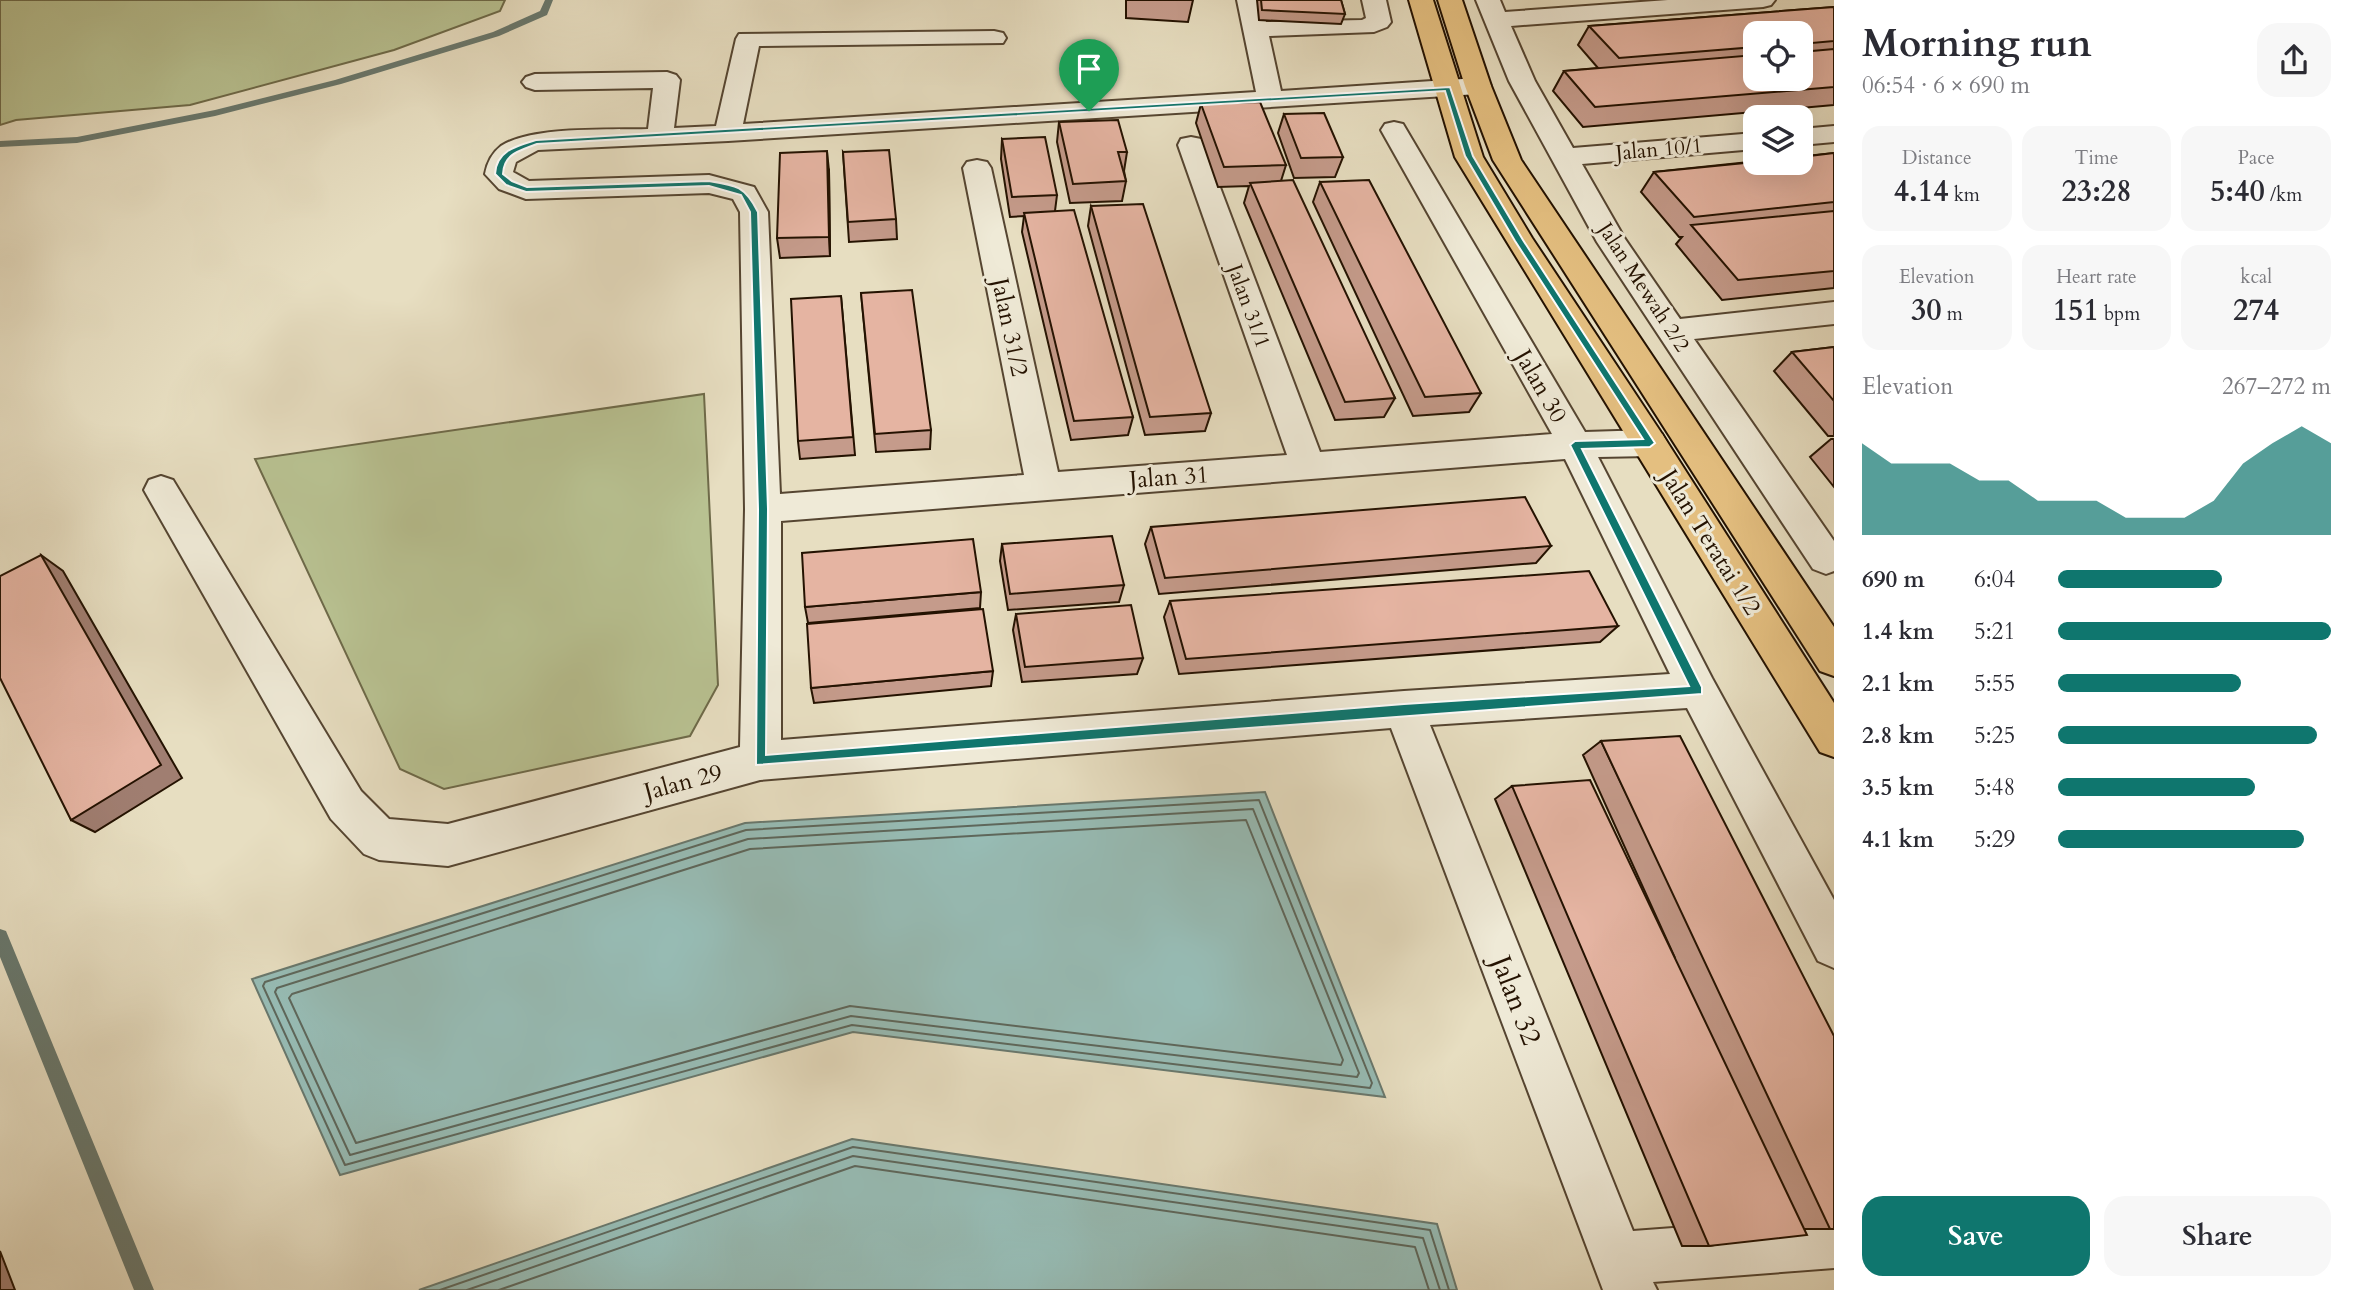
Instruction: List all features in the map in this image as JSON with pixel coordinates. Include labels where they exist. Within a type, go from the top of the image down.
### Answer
[{"type":"main road","points":[[1421,0],[1463,87]]},
{"type":"main road","points":[[1450,0],[1463,87]]},
{"type":"main road","name":"Jalan Teratai 1/2","points":[[1463,87],[1469,156],[1519,241],[1650,443],[1834,739]]},
{"type":"main road","name":"Jalan Teratai 1/2","points":[[1463,87],[1507,160],[1834,659]]},
{"type":"street","points":[[1249,0],[1270,100]]},
{"type":"street","points":[[1254,29],[1365,27],[1379,22],[1374,0]]},
{"type":"street","points":[[1492,10],[1763,0]]},
{"type":"street","name":"Jalan Mewah 2/2","points":[[1492,10],[1522,81],[1612,242],[1830,558]]},
{"type":"street","points":[[728,133],[748,39],[994,38]]},
{"type":"street","points":[[535,82],[667,80],[660,136]]},
{"type":"street","points":[[760,761],[763,509],[754,212],[744,193],[709,184],[526,190],[509,183],[499,174],[499,163],[507,153],[536,142],[728,133],[1463,87]]},
{"type":"street","name":"Jalan 30","points":[[1394,130],[1575,445],[1698,690],[1834,945]]},
{"type":"street","points":[[1813,136],[1834,134]]},
{"type":"street","name":"Jalan 10/1","points":[[1563,158],[1743,142]]},
{"type":"street","name":"Jalan 31/1","points":[[1191,145],[1308,466]]},
{"type":"street","name":"Jalan 31/2","points":[[977,168],[1044,487]]},
{"type":"street","points":[[1672,331],[1834,313]]},
{"type":"street","name":"Jalan 31","points":[[763,509],[1575,445],[1650,443]]},
{"type":"street","name":"Jalan 29","points":[[161,490],[346,805],[379,839],[448,845],[760,761],[1404,709],[1698,690]]},
{"type":"street","points":[[1773,565],[1830,558]]},
{"type":"street","name":"Jalan 32","points":[[1404,709],[1624,1274]]},
{"type":"street","points":[[1624,1274],[1834,1242]]},
{"type":"green space","points":[[0,0],[505,0],[500,11],[394,50],[190,105],[16,120],[0,125]]},
{"type":"green space","points":[[704,394],[718,685],[690,736],[444,789],[400,769],[255,459]]},
{"type":"water","points":[[1265,792],[1385,1097],[853,1032],[340,1175],[252,979],[745,823]]},
{"type":"water","points":[[852,1139],[1437,1224],[1457,1290],[419,1290]]},
{"type":"building","points":[[1261,0],[1341,0],[1345,14],[1262,10]]},
{"type":"building","points":[[1834,7],[1834,41],[1813,43],[1813,21],[1743,21],[1743,48],[1619,58],[1589,26]]},
{"type":"building","points":[[1834,49],[1834,87],[1813,89],[1813,51]]},
{"type":"building","points":[[1743,56],[1743,91],[1786,91],[1595,107],[1564,71]]},
{"type":"building","points":[[1260,102],[1286,165],[1224,167],[1201,104]]},
{"type":"building","points":[[1324,113],[1343,157],[1301,158],[1284,114]]},
{"type":"building","points":[[1118,120],[1127,152],[1118,152],[1126,181],[1073,184],[1059,122]]},
{"type":"building","points":[[1045,137],[1057,195],[1012,197],[1002,139]]},
{"type":"building","points":[[889,150],[896,219],[848,222],[843,152]]},
{"type":"building","points":[[827,151],[829,237],[777,238],[780,153]]},
{"type":"building","points":[[1834,153],[1834,202],[1694,217],[1654,172],[1743,163],[1743,175],[1813,175],[1813,156]]},
{"type":"building","points":[[1293,180],[1395,398],[1345,402],[1250,183]]},
{"type":"building","points":[[1369,180],[1481,393],[1425,397],[1320,182]]},
{"type":"building","points":[[1143,204],[1211,413],[1150,417],[1091,206]]},
{"type":"building","points":[[1074,210],[1133,417],[1074,421],[1024,213]]},
{"type":"building","points":[[1834,211],[1834,271],[1738,280],[1691,225]]},
{"type":"building","points":[[912,290],[931,430],[875,434],[861,293]]},
{"type":"building","points":[[841,296],[853,437],[798,441],[791,299]]},
{"type":"building","points":[[1834,347],[1834,401],[1792,352]]},
{"type":"building","points":[[1525,497],[1551,546],[1165,578],[1151,527]]},
{"type":"building","points":[[1112,536],[1124,585],[1010,594],[1002,544]]},
{"type":"building","points":[[973,539],[981,592],[805,607],[802,553]]},
{"type":"building","points":[[41,555],[161,765],[71,820],[0,678],[0,576]]},
{"type":"building","points":[[1589,571],[1618,626],[1186,659],[1170,601]]},
{"type":"building","points":[[1131,605],[1143,658],[1025,667],[1016,614]]},
{"type":"building","points":[[983,609],[993,671],[811,688],[807,624]]},
{"type":"building","points":[[1680,736],[1834,1036],[1834,1229],[1830,1229],[1601,741]]},
{"type":"building","points":[[1590,780],[1807,1235],[1709,1246],[1512,786]]},
{"type":"waterway","points":[[0,144],[77,140],[215,113],[338,82],[496,34],[544,13],[549,0]]},
{"type":"waterway","points":[[0,937],[144,1290]]},
{"type":"route","points":[[1448,89],[1469,156],[1519,241],[1650,443],[1575,445],[1698,690],[1404,709],[760,761],[763,509],[754,212],[744,193],[709,184],[526,190],[509,183],[499,174],[499,163],[507,153],[536,142],[1089,111],[1448,89]]}]
